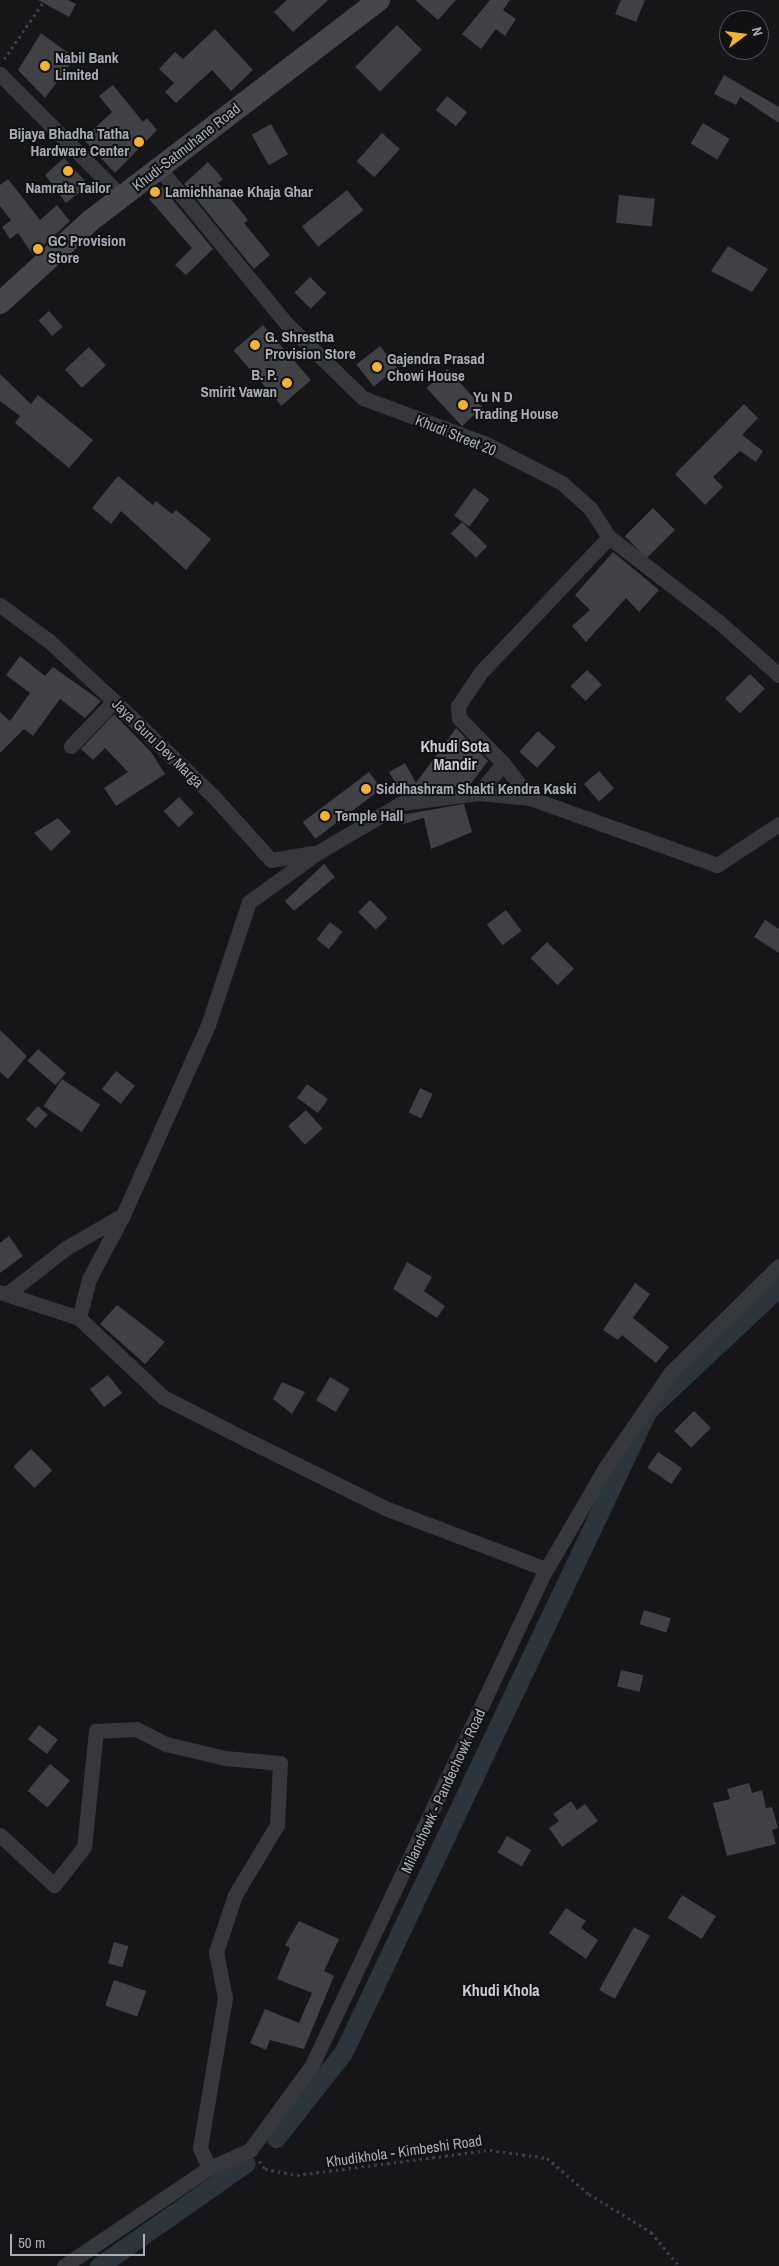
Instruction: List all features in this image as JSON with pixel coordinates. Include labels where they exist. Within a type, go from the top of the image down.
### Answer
[{"type":"main road","name":"Khudi-Satmuhane Road","points":[[0,303],[122,196],[379,0]]},
{"type":"street","points":[[0,74],[122,196]]},
{"type":"street","name":"Khudi Street 20","points":[[159,168],[278,314],[363,398],[484,443],[562,483],[590,508],[609,538],[712,616],[779,675]]},
{"type":"street","points":[[530,798],[503,763],[459,718],[458,706],[480,672],[609,538]]},
{"type":"street","name":"Jaya Guru Dev Marga","points":[[0,605],[49,640],[114,701],[214,797],[271,860]]},
{"type":"street","points":[[71,746],[114,701]]},
{"type":"street","points":[[479,793],[503,763]]},
{"type":"street","points":[[79,1318],[89,1278],[123,1215],[208,1026],[249,902],[317,853],[402,803],[479,793],[530,798],[717,865],[779,824]]},
{"type":"street","points":[[264,891],[271,860],[317,853]]},
{"type":"street","points":[[4,1293],[66,1248],[123,1215]]},
{"type":"street","name":"Milanchowk - Pandechowk Road","points":[[250,2150],[312,2065],[343,2007],[546,1569],[605,1468],[671,1372],[779,1266]]},
{"type":"street","points":[[4,1293],[79,1318],[163,1397],[385,1508],[546,1569]]},
{"type":"street","points":[[0,1835],[54,1885],[84,1847],[96,1731],[136,1729],[166,1744],[225,1758],[280,1763],[276,1825],[236,1895],[216,1952],[225,1998],[200,2148],[209,2168]]},
{"type":"street","points":[[64,2266],[209,2168],[250,2150]]},
{"type":"path","points":[[0,64],[45,0]]},
{"type":"path","name":"Khudikhola - Kimbeshi Road","points":[[250,2150],[265,2168],[297,2175],[490,2150],[547,2158],[589,2194],[651,2232],[679,2266]]},
{"type":"building","points":[[38,0],[68,0],[76,4],[69,17]]},
{"type":"building","points":[[287,0],[328,0],[293,32],[274,12]]},
{"type":"building","points":[[415,0],[456,0],[438,20]]},
{"type":"building","points":[[490,0],[510,0],[503,10],[516,19],[505,36],[496,29],[481,49],[462,34]]},
{"type":"building","points":[[621,0],[645,0],[636,22],[615,14]]},
{"type":"building","points":[[397,25],[422,50],[380,91],[355,67]]},
{"type":"building","points":[[215,29],[253,70],[231,91],[212,70],[176,103],[165,92],[174,83],[159,69],[175,52],[183,59]]},
{"type":"building","name":"Nabil Bank Limited","points":[[41,33],[75,58],[45,98],[18,70]]},
{"type":"building","points":[[724,75],[779,107],[779,123],[740,97],[736,105],[714,94]]},
{"type":"building","points":[[113,85],[143,122],[147,118],[157,130],[115,173],[83,139],[112,112],[99,96]]},
{"type":"building","points":[[447,96],[467,112],[456,126],[436,110]]},
{"type":"building","points":[[703,123],[730,139],[717,160],[691,144]]},
{"type":"building","points":[[271,124],[288,155],[269,165],[252,135]]},
{"type":"building","points":[[382,133],[400,149],[374,177],[357,161]]},
{"type":"building","points":[[64,158],[89,185],[66,203],[45,175]]},
{"type":"building","points":[[208,162],[223,179],[218,183],[248,220],[244,223],[270,255],[254,269],[184,184]]},
{"type":"building","points":[[8,179],[40,220],[57,205],[70,221],[33,255],[18,233],[10,239],[2,227],[11,220],[0,206],[0,185]]},
{"type":"building","points":[[162,187],[213,249],[186,275],[175,265],[192,248],[149,199]]},
{"type":"building","points":[[347,190],[363,210],[318,247],[302,227]]},
{"type":"building","points":[[619,195],[655,199],[652,227],[616,223]]},
{"type":"building","points":[[728,246],[768,269],[752,292],[711,271]]},
{"type":"building","points":[[310,277],[326,293],[311,309],[294,293]]},
{"type":"building","points":[[49,311],[63,327],[52,336],[38,320]]},
{"type":"building","points":[[263,325],[311,380],[281,406],[234,351]]},
{"type":"building","name":"Gajendra Prasad Chowi House","points":[[380,346],[397,368],[374,387],[356,364]]},
{"type":"building","points":[[89,347],[106,365],[82,388],[65,370]]},
{"type":"building","points":[[447,369],[482,407],[462,426],[427,388]]},
{"type":"building","points":[[0,374],[31,404],[38,395],[93,440],[69,468],[15,423],[20,416],[0,401]]},
{"type":"building","points":[[744,404],[758,418],[742,435],[763,451],[756,462],[740,451],[713,477],[723,487],[705,505],[675,474]]},
{"type":"building","points":[[118,476],[153,505],[156,501],[172,514],[176,510],[211,539],[186,570],[121,511],[111,524],[92,508]]},
{"type":"building","points":[[474,488],[489,499],[469,527],[454,516]]},
{"type":"building","points":[[653,508],[675,530],[647,558],[625,536]]},
{"type":"building","points":[[462,522],[487,546],[476,558],[451,534]]},
{"type":"building","points":[[613,552],[659,590],[639,612],[626,598],[586,642],[572,626],[590,610],[575,595]]},
{"type":"building","points":[[20,656],[45,676],[53,667],[101,701],[85,718],[60,699],[33,736],[24,729],[0,753],[0,712],[10,721],[30,693],[6,675]]},
{"type":"building","points":[[587,670],[602,685],[586,701],[571,686]]},
{"type":"building","points":[[750,674],[765,689],[740,714],[725,699]]},
{"type":"building","points":[[114,714],[151,752],[165,774],[116,806],[104,788],[128,772],[105,748],[93,760],[81,749]]},
{"type":"building","points":[[456,728],[488,761],[470,785],[402,794],[389,772],[405,763],[416,783]]},
{"type":"building","points":[[538,731],[556,747],[537,768],[519,752]]},
{"type":"building","points":[[599,771],[614,788],[599,801],[584,784]]},
{"type":"building","points":[[369,772],[382,789],[315,839],[303,822]]},
{"type":"building","points":[[179,797],[194,813],[179,827],[164,811]]},
{"type":"building","points":[[464,804],[472,832],[431,849],[424,818],[403,824],[400,815]]},
{"type":"building","points":[[58,818],[71,832],[51,851],[34,833]]},
{"type":"building","points":[[324,864],[335,877],[294,911],[285,901]]},
{"type":"building","points":[[370,900],[388,918],[376,930],[358,912]]},
{"type":"building","points":[[506,910],[522,931],[502,945],[487,924]]},
{"type":"building","points":[[765,920],[779,929],[779,953],[754,937]]},
{"type":"building","points":[[330,922],[343,932],[329,949],[316,939]]},
{"type":"building","points":[[547,942],[574,969],[558,985],[531,958]]},
{"type":"building","points":[[0,1030],[27,1056],[8,1079],[0,1072]]},
{"type":"building","points":[[38,1049],[66,1073],[55,1085],[28,1061]]},
{"type":"building","points":[[116,1071],[135,1086],[121,1104],[102,1089]]},
{"type":"building","points":[[62,1079],[100,1105],[82,1132],[44,1106]]},
{"type":"building","points":[[307,1084],[328,1099],[318,1113],[297,1098]]},
{"type":"building","points":[[420,1088],[433,1094],[421,1118],[409,1112]]},
{"type":"building","points":[[38,1106],[48,1115],[36,1128],[26,1119]]},
{"type":"building","points":[[306,1110],[323,1129],[305,1145],[288,1126]]},
{"type":"building","points":[[9,1236],[23,1256],[0,1273],[0,1243]]},
{"type":"building","points":[[407,1262],[432,1277],[424,1291],[445,1306],[437,1318],[393,1289]]},
{"type":"building","points":[[635,1283],[650,1294],[633,1318],[669,1347],[656,1363],[622,1335],[618,1340],[603,1330]]},
{"type":"building","points":[[117,1305],[165,1342],[145,1364],[100,1324]]},
{"type":"building","points":[[108,1375],[122,1393],[104,1407],[90,1389]]},
{"type":"building","points":[[330,1377],[350,1389],[336,1412],[316,1400]]},
{"type":"building","points":[[282,1382],[305,1392],[292,1414],[273,1399]]},
{"type":"building","points":[[694,1411],[711,1428],[691,1448],[674,1431]]},
{"type":"building","points":[[31,1449],[52,1470],[35,1488],[13,1467]]},
{"type":"building","points":[[658,1452],[682,1468],[671,1484],[647,1468]]},
{"type":"building","points":[[644,1610],[671,1618],[666,1633],[640,1624]]},
{"type":"building","points":[[621,1670],[643,1675],[640,1692],[617,1687]]},
{"type":"building","points":[[39,1725],[58,1740],[47,1754],[28,1739]]},
{"type":"building","points":[[50,1764],[70,1781],[47,1808],[28,1791]]},
{"type":"building","points":[[749,1783],[752,1793],[762,1790],[766,1808],[772,1807],[778,1828],[772,1830],[776,1844],[727,1856],[713,1803],[730,1799],[727,1789]]},
{"type":"building","points":[[571,1801],[577,1810],[585,1804],[598,1821],[562,1847],[549,1828],[559,1821],[553,1814]]},
{"type":"building","points":[[507,1836],[531,1850],[522,1866],[498,1852]]},
{"type":"building","points":[[682,1895],[716,1916],[702,1939],[668,1918]]},
{"type":"building","points":[[566,1908],[586,1921],[581,1928],[598,1940],[586,1959],[549,1933]]},
{"type":"building","points":[[299,1921],[339,1939],[324,1971],[334,1976],[304,2049],[270,2040],[266,2050],[250,2043],[265,2009],[299,2023],[312,1993],[277,1979],[290,1948],[285,1945]]},
{"type":"building","points":[[634,1927],[650,1936],[615,1999],[599,1990]]},
{"type":"building","points":[[114,1942],[128,1946],[122,1967],[108,1963]]},
{"type":"building","points":[[114,1980],[146,1991],[137,2017],[105,2006]]},
{"type":"waterway","points":[[276,2138],[343,2053],[648,1410],[779,1287]]},
{"type":"waterway","points":[[99,2266],[246,2163]]},
{"type":"place","name":"Nabil Bank Limited","points":[[45,66]]},
{"type":"place","name":"Bijaya Bhadha Tatha Hardware Center","points":[[139,142]]},
{"type":"place","name":"Namrata Tailor","points":[[68,171]]},
{"type":"place","name":"Lamichhanae Khaja Ghar","points":[[155,192]]},
{"type":"place","name":"GC Provision Store","points":[[38,249]]},
{"type":"place","name":"G. Shrestha Provision Store","points":[[255,345]]},
{"type":"place","name":"Gajendra Prasad Chowi House","points":[[377,367]]},
{"type":"place","name":"B. P. Smirit Vawan","points":[[287,383]]},
{"type":"place","name":"Yu N D Trading House","points":[[463,405]]},
{"type":"place","name":"Siddhashram Shakti Kendra Kaski","points":[[366,789]]},
{"type":"place","name":"Temple Hall","points":[[325,816]]},
{"type":"district","name":"Khudi Sota Mandir","points":[[455,755]]},
{"type":"district","name":"Khudi Khola","points":[[501,1990]]}]
